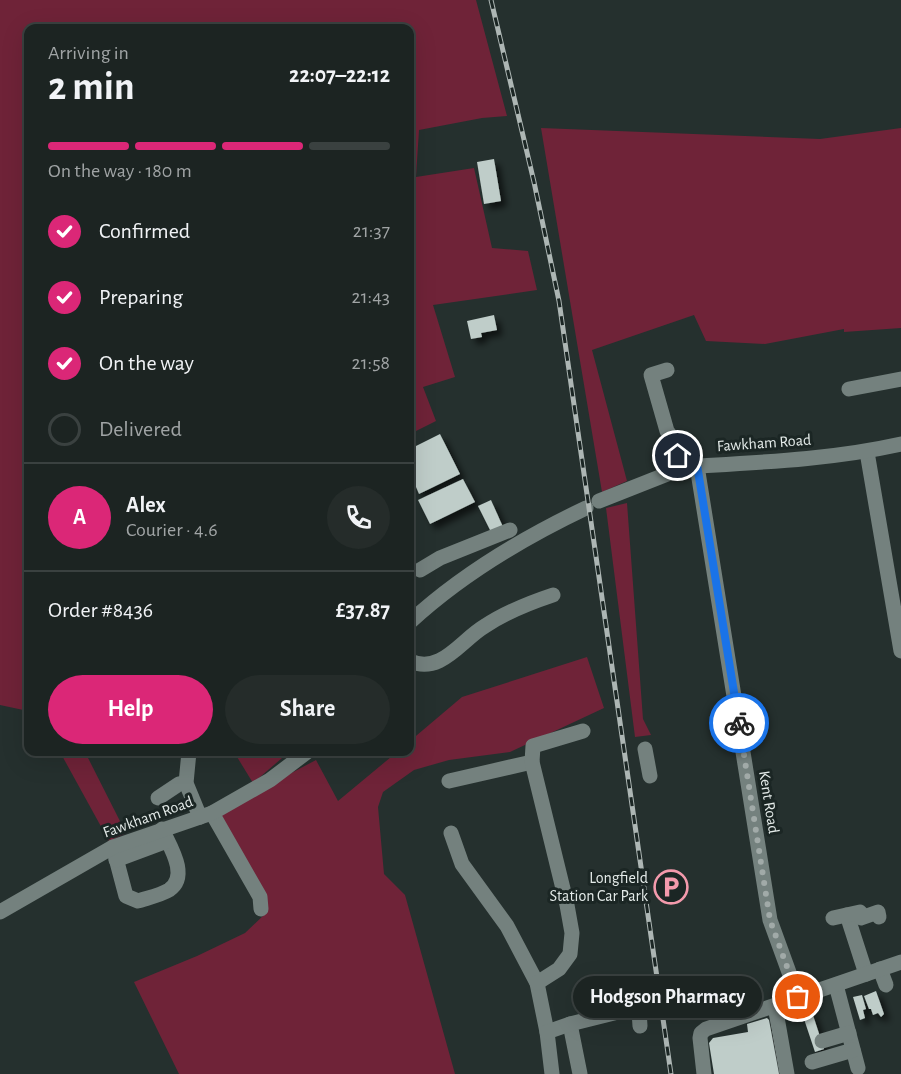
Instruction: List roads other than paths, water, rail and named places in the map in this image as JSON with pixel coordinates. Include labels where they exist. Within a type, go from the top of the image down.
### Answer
[{"type":"street","points":[[667,370],[651,375],[667,431],[676,443],[680,469]]},
{"type":"street","points":[[849,389],[901,379]]},
{"type":"street","name":"Fawkham Road","points":[[414,618],[471,573],[527,539],[592,505],[680,469],[697,465],[806,460],[867,452],[901,444]]},
{"type":"street","points":[[867,452],[901,651]]},
{"type":"street","name":"Kent Road","points":[[697,465],[770,920],[798,997]]},
{"type":"street","points":[[420,570],[440,558],[510,530]]},
{"type":"street","points":[[414,663],[428,665],[439,662],[484,626],[527,604],[553,596]]},
{"type":"street","points":[[537,983],[559,969],[570,954],[572,933],[532,762],[533,746],[583,731]]},
{"type":"street","points":[[645,748],[650,776]]},
{"type":"street","points":[[189,756],[186,783],[260,897],[261,909]]},
{"type":"street","name":"Fawkham Road","points":[[0,912],[115,854],[164,835],[206,814],[270,780],[302,756]]},
{"type":"street","points":[[449,781],[532,762]]},
{"type":"street","points":[[158,798],[179,784],[186,783]]},
{"type":"street","points":[[451,833],[462,864],[507,926],[537,983],[547,1032],[552,1074]]},
{"type":"street","points":[[115,854],[126,896],[138,901],[170,890],[176,882],[177,861],[164,835]]},
{"type":"street","points":[[879,917],[878,912],[861,918],[860,912],[840,917],[873,972],[886,985]]},
{"type":"street","points":[[704,1074],[700,1042],[703,1031],[901,962]]},
{"type":"street","points":[[836,985],[854,1042],[858,1068]]},
{"type":"street","points":[[547,1032],[638,1001],[640,1026]]},
{"type":"street","points":[[775,1006],[787,1074]]},
{"type":"street","points":[[570,1024],[580,1074]]},
{"type":"street","points":[[822,1041],[854,1042]]},
{"type":"street","points":[[812,1062],[854,1042]]},
{"type":"railway","points":[[491,0],[534,182],[559,301],[671,1074]]},
{"type":"place","name":"Longfield Station Car Park","points":[[671,887]]},
{"type":"place","name":"Hodgson Pharmacy","points":[[798,997]]}]
